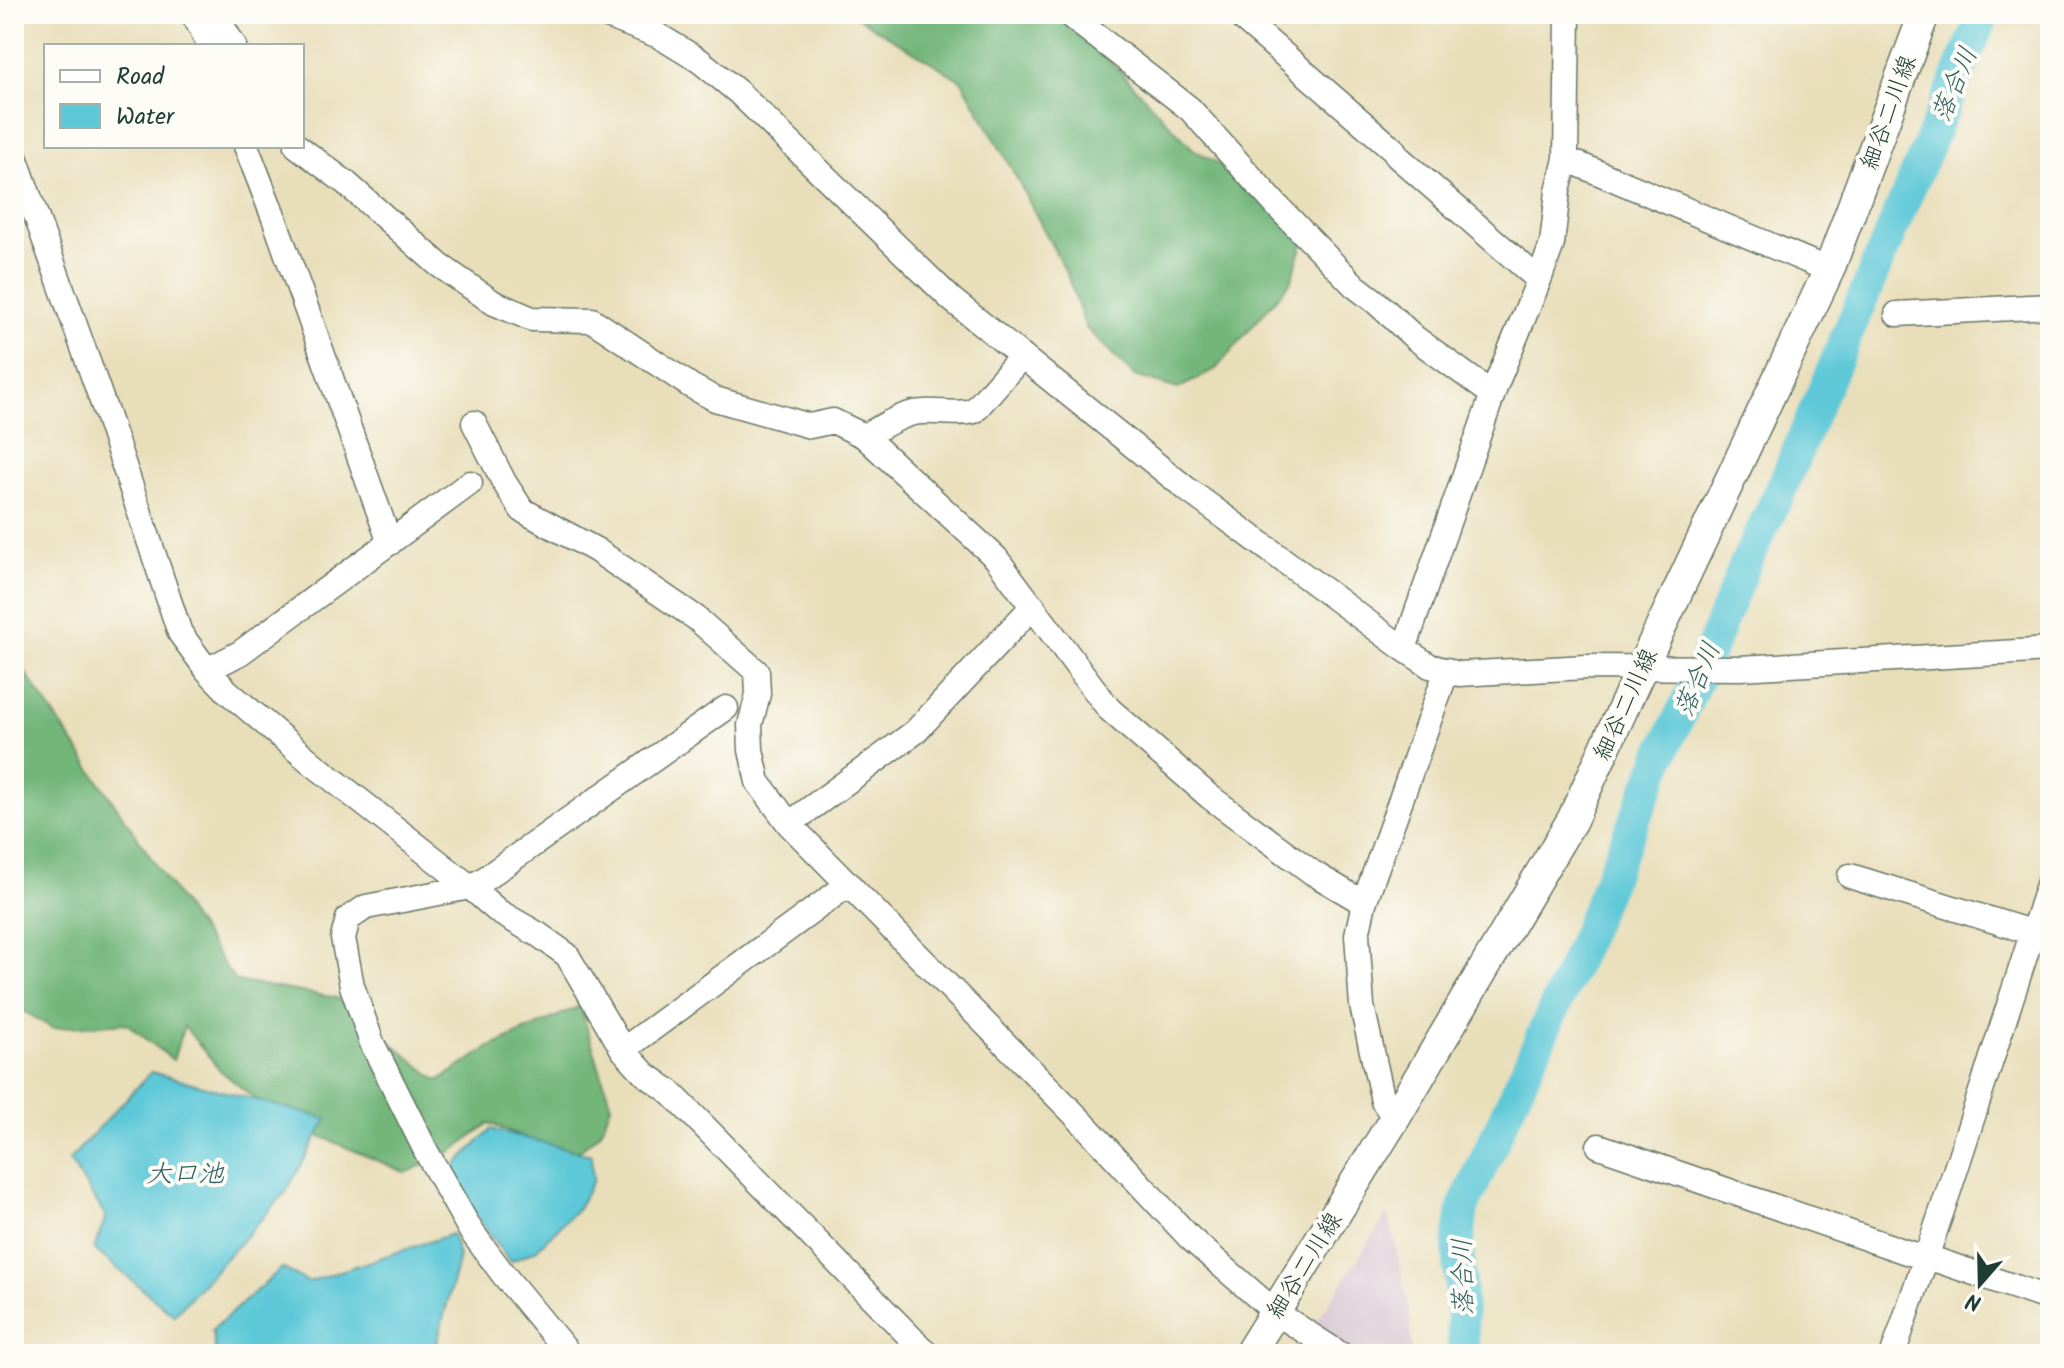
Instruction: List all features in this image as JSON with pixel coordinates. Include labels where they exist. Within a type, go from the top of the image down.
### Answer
[{"type":"main road","name":"細谷二川線","points":[[1249,1354],[1395,1118],[1572,820],[1653,667],[1829,270],[1924,14]]},
{"type":"street","points":[[193,14],[210,44]]},
{"type":"street","points":[[215,14],[233,44]]},
{"type":"street","points":[[602,14],[659,36],[700,61],[738,92],[951,299],[1188,490],[1430,666],[1459,674],[1586,667],[1740,668],[2050,650]]},
{"type":"street","points":[[1068,14],[1190,109],[1277,206],[1355,286],[1415,338],[1492,394]]},
{"type":"street","points":[[1237,14],[1539,280]]},
{"type":"street","points":[[1404,649],[1492,394],[1552,244],[1558,191],[1566,159],[1568,14]]},
{"type":"street","points":[[247,148],[390,543]]},
{"type":"street","points":[[300,148],[346,183],[439,265],[494,303],[532,319],[592,320],[715,399],[810,426],[833,421],[864,436],[996,558],[1109,709],[1210,797],[1313,873],[1364,903]]},
{"type":"street","points":[[14,154],[107,415],[180,633],[207,670],[227,691],[312,763],[499,912],[567,955],[623,1050],[645,1074],[669,1091],[927,1354]]},
{"type":"street","points":[[1566,159],[1829,270]]},
{"type":"street","points":[[1897,314],[2050,306]]},
{"type":"street","points":[[864,436],[913,413],[963,414],[974,411],[1022,356]]},
{"type":"street","points":[[474,423],[522,510],[596,550],[696,618],[757,672],[758,694],[750,725],[751,750],[758,782],[789,824],[1082,1122],[1190,1238],[1275,1312],[1340,1354]]},
{"type":"street","points":[[207,670],[240,653],[470,483]]},
{"type":"street","points":[[789,824],[915,732],[1033,606]]},
{"type":"street","points":[[1395,1118],[1383,1101],[1362,1006],[1357,935],[1364,903],[1447,670]]},
{"type":"street","points":[[569,1354],[471,1231],[428,1155],[379,1057],[352,986],[343,938],[348,919],[366,907],[470,887],[483,880],[726,708]]},
{"type":"street","points":[[1850,876],[2041,935]]},
{"type":"street","points":[[1893,1354],[2041,935],[2050,879]]},
{"type":"street","points":[[623,1050],[849,884]]},
{"type":"street","points":[[1599,1146],[2050,1299]]},
{"type":"shaded area","points":[[1388,1213],[1409,1307],[1412,1354],[1295,1354]]},
{"type":"green space","points":[[852,14],[1077,14],[1103,54],[1193,149],[1262,188],[1305,237],[1291,281],[1216,369],[1178,389],[1135,376],[1086,328],[1067,274],[962,81]]},
{"type":"green space","points":[[14,656],[235,981],[337,998],[438,1081],[492,1046],[580,1006],[611,1105],[601,1132],[572,1157],[489,1123],[454,1150],[406,1173],[280,1119],[221,1071],[184,1026],[173,1060],[126,1023],[52,1028],[14,1005]]},
{"type":"water","name":"大口池","points":[[151,1072],[327,1119],[286,1192],[174,1315],[94,1249],[106,1216],[69,1160]]},
{"type":"water","points":[[491,1129],[591,1155],[593,1180],[579,1207],[535,1251],[510,1262],[446,1175]]},
{"type":"water","points":[[452,1234],[459,1257],[434,1354],[216,1354],[212,1330],[282,1268],[308,1282]]},
{"type":"waterway","name":"落合川","points":[[1464,1354],[1458,1244],[1463,1208],[1572,969],[1666,745],[1779,494],[1984,14]]}]
